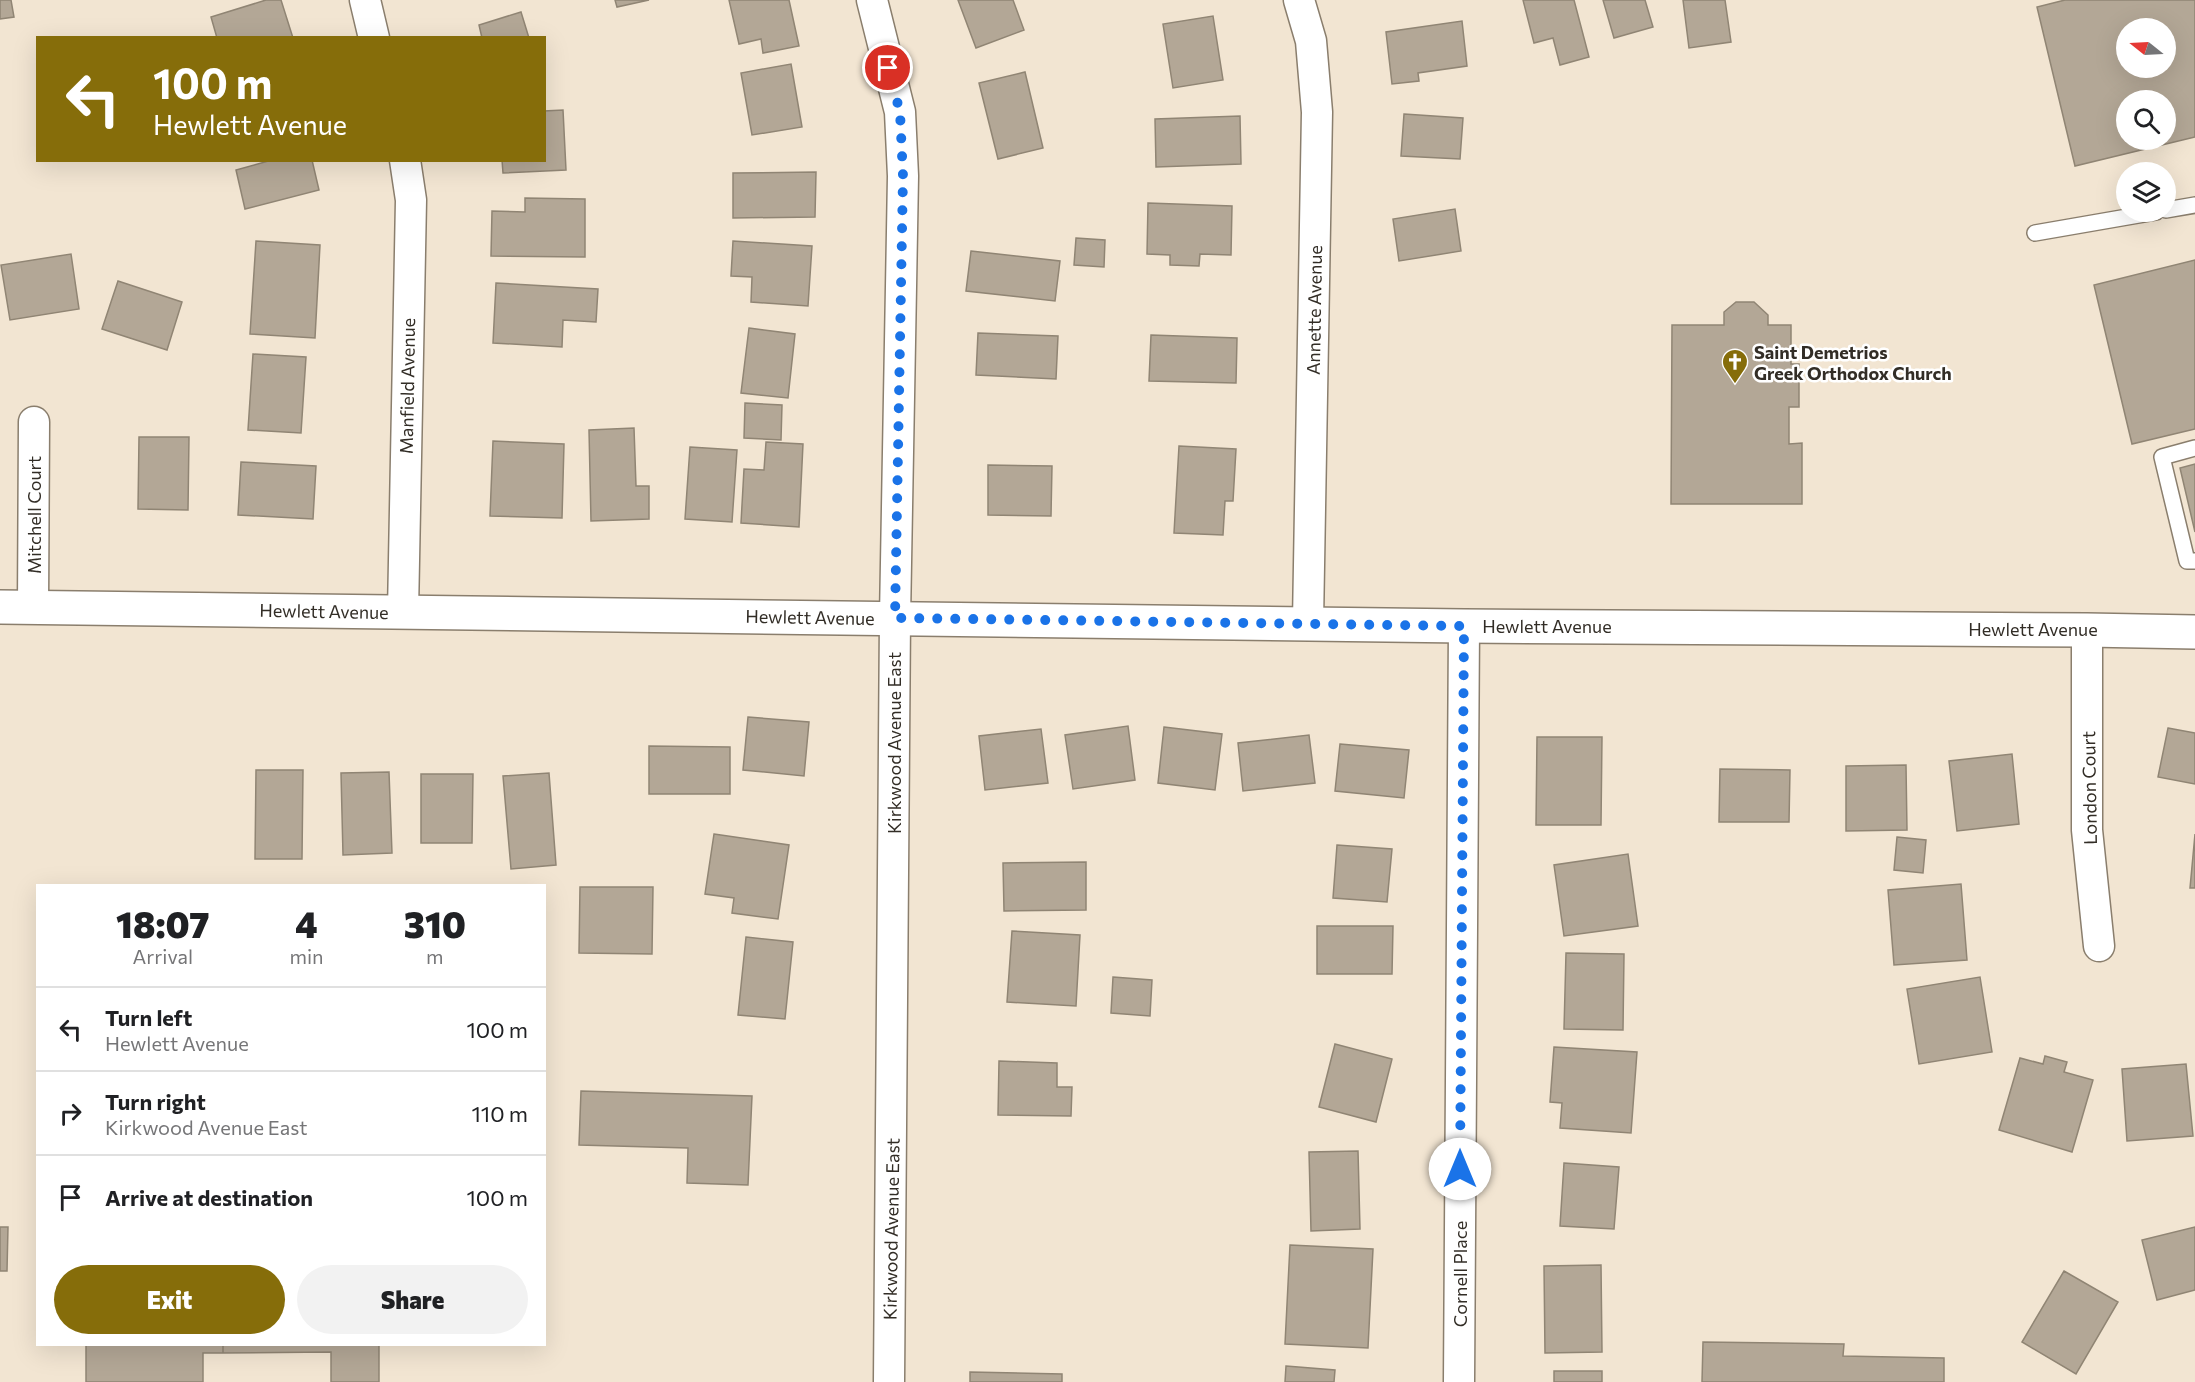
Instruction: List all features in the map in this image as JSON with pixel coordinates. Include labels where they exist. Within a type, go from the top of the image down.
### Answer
[{"type":"street","points":[[364,0],[373,36]]},
{"type":"street","name":"Kirkwood Avenue East","points":[[872,0],[900,112],[903,176],[895,618],[889,1382]]},
{"type":"street","name":"Annette Avenue","points":[[1299,0],[1311,41],[1317,112],[1308,622]]},
{"type":"street","name":"Manfield Avenue","points":[[403,612],[411,200],[405,162]]},
{"type":"street","name":"Mitchell Court","points":[[33,608],[34,422]]},
{"type":"street","name":"Hewlett Avenue","points":[[0,607],[1308,622],[1464,626],[2195,632]]},
{"type":"street","name":"Cornell Place","points":[[1459,1382],[1464,626]]},
{"type":"street","name":"London Court","points":[[2087,630],[2087,830],[2099,946]]},
{"type":"lane","points":[[2176,208],[2195,205]]},
{"type":"lane","points":[[2035,233],[2116,219]]},
{"type":"lane","points":[[2192,562],[2162,457],[2195,448]]},
{"type":"building","points":[[0,0],[11,0],[14,17],[0,19]]},
{"type":"building","points":[[266,0],[281,0],[292,36],[216,36],[211,17]]},
{"type":"building","points":[[615,0],[649,0],[617,7]]},
{"type":"building","points":[[729,0],[789,0],[799,46],[763,53],[761,39],[739,44]]},
{"type":"building","points":[[958,0],[1013,0],[1024,30],[976,48]]},
{"type":"building","points":[[1523,0],[1574,0],[1589,57],[1560,65],[1553,38],[1534,43]]},
{"type":"building","points":[[1603,0],[1645,0],[1653,27],[1614,38]]},
{"type":"building","points":[[1683,0],[1725,0],[1731,42],[1689,48]]},
{"type":"building","points":[[2065,0],[2195,0],[2195,137],[2176,142],[2176,90],[2116,90],[2116,150],[2141,150],[2075,166],[2037,7]]},
{"type":"building","points":[[521,12],[528,36],[482,36],[479,25]]},
{"type":"building","points":[[1213,16],[1223,80],[1173,88],[1163,24]]},
{"type":"building","points":[[1462,21],[1467,66],[1418,73],[1419,81],[1392,84],[1386,32]]},
{"type":"building","points":[[791,64],[802,127],[752,135],[741,73]]},
{"type":"building","points":[[1025,72],[1043,148],[998,159],[979,83]]},
{"type":"building","points":[[563,110],[566,170],[503,173],[502,162],[546,162],[546,111]]},
{"type":"building","points":[[1404,114],[1463,118],[1460,159],[1401,156]]},
{"type":"building","points":[[1240,116],[1241,164],[1156,167],[1155,119]]},
{"type":"building","points":[[265,162],[312,162],[319,190],[245,209],[236,170]]},
{"type":"building","points":[[816,172],[815,217],[733,218],[733,173]]},
{"type":"building","points":[[525,198],[585,199],[585,257],[491,256],[492,211],[525,212]]},
{"type":"building","points":[[1148,203],[1232,206],[1231,255],[1200,254],[1199,266],[1170,265],[1170,255],[1147,254]]},
{"type":"building","points":[[1455,209],[1461,251],[1399,261],[1393,219]]},
{"type":"building","points":[[1076,238],[1105,240],[1104,267],[1074,265]]},
{"type":"building","points":[[256,241],[320,245],[315,338],[250,334]]},
{"type":"building","points":[[733,241],[812,246],[808,306],[751,302],[752,277],[731,276]]},
{"type":"building","points":[[971,251],[1060,261],[1055,301],[966,291]]},
{"type":"building","points":[[71,254],[79,309],[10,320],[1,265]]},
{"type":"building","points":[[2195,260],[2195,429],[2132,444],[2094,285]]},
{"type":"building","points":[[118,281],[182,302],[167,350],[102,329]]},
{"type":"building","points":[[496,283],[598,289],[596,322],[563,320],[562,347],[493,343]]},
{"type":"building","name":"Saint Demetrios Greek Orthodox Church","points":[[1736,302],[1754,302],[1768,315],[1768,325],[1791,325],[1791,364],[1799,364],[1799,407],[1789,407],[1789,444],[1802,443],[1802,504],[1671,504],[1672,325],[1724,325],[1724,312]]},
{"type":"building","points":[[749,328],[795,334],[788,398],[741,393]]},
{"type":"building","points":[[978,333],[1058,336],[1056,379],[976,375]]},
{"type":"building","points":[[1151,335],[1237,338],[1236,383],[1149,381]]},
{"type":"building","points":[[253,354],[306,357],[301,433],[248,430]]},
{"type":"building","points":[[745,403],[782,405],[781,440],[744,438]]},
{"type":"building","points":[[634,428],[636,486],[649,486],[649,519],[591,521],[589,430]]},
{"type":"building","points":[[139,437],[189,437],[188,510],[138,509]]},
{"type":"building","points":[[493,441],[564,444],[562,518],[490,516]]},
{"type":"building","points":[[766,442],[803,444],[799,527],[741,523],[744,469],[764,470]]},
{"type":"building","points":[[1179,446],[1236,449],[1233,501],[1225,501],[1223,535],[1174,533]]},
{"type":"building","points":[[690,447],[737,450],[732,522],[685,519]]},
{"type":"building","points":[[241,462],[316,466],[313,519],[238,515]]},
{"type":"building","points":[[2195,464],[2195,532],[2180,468]]},
{"type":"building","points":[[988,465],[1052,466],[1051,516],[988,515]]},
{"type":"building","points":[[748,717],[809,722],[804,776],[743,770]]},
{"type":"building","points":[[1128,726],[1135,780],[1073,789],[1065,735]]},
{"type":"building","points":[[1164,727],[1222,734],[1215,790],[1158,783]]},
{"type":"building","points":[[2168,728],[2195,733],[2195,784],[2158,777]]},
{"type":"building","points":[[1041,729],[1048,783],[985,790],[979,736]]},
{"type":"building","points":[[1309,735],[1315,783],[1243,791],[1238,743]]},
{"type":"building","points":[[1537,737],[1602,737],[1601,825],[1536,825]]},
{"type":"building","points":[[1340,744],[1409,750],[1404,798],[1335,791]]},
{"type":"building","points":[[649,746],[730,747],[730,794],[649,794]]},
{"type":"building","points":[[2012,754],[2019,824],[1957,831],[1949,761]]},
{"type":"building","points":[[1906,765],[1907,830],[1846,831],[1846,766]]},
{"type":"building","points":[[1720,769],[1790,770],[1789,822],[1719,822]]},
{"type":"building","points":[[256,770],[303,770],[302,859],[255,859]]},
{"type":"building","points":[[389,772],[392,853],[343,855],[341,773]]},
{"type":"building","points":[[549,773],[556,865],[511,869],[503,776]]},
{"type":"building","points":[[421,774],[473,774],[472,843],[421,843]]},
{"type":"building","points":[[714,834],[789,845],[778,919],[732,913],[734,898],[705,894]]},
{"type":"building","points":[[2195,834],[2195,888],[2190,888]]},
{"type":"building","points":[[1897,837],[1926,840],[1923,873],[1894,870]]},
{"type":"building","points":[[1337,845],[1392,849],[1387,902],[1333,898]]},
{"type":"building","points":[[1628,854],[1638,926],[1564,936],[1554,865]]},
{"type":"building","points":[[1086,862],[1086,910],[1004,911],[1003,863]]},
{"type":"building","points":[[1961,884],[1967,960],[1894,965],[1888,890]]},
{"type":"building","points":[[580,887],[653,887],[652,954],[579,953]]},
{"type":"building","points":[[1317,926],[1393,926],[1392,974],[1317,974]]},
{"type":"building","points":[[1012,931],[1080,935],[1076,1006],[1007,1002]]},
{"type":"building","points":[[746,937],[793,942],[785,1019],[738,1015]]},
{"type":"building","points":[[1566,953],[1624,954],[1623,1030],[1564,1029]]},
{"type":"building","points":[[1113,977],[1152,980],[1150,1016],[1111,1013]]},
{"type":"building","points":[[1980,977],[1992,1052],[1919,1064],[1907,989]]},
{"type":"building","points":[[1335,1044],[1392,1059],[1376,1122],[1319,1107]]},
{"type":"building","points":[[1554,1047],[1637,1052],[1631,1133],[1560,1128],[1562,1103],[1550,1102]]},
{"type":"building","points":[[2045,1056],[2067,1062],[2064,1072],[2093,1080],[2072,1152],[1999,1130],[2020,1058],[2043,1064]]},
{"type":"building","points":[[999,1061],[1057,1063],[1057,1087],[1072,1087],[1071,1116],[998,1115]]},
{"type":"building","points":[[2186,1064],[2193,1136],[2127,1141],[2122,1069]]},
{"type":"building","points":[[581,1091],[752,1096],[748,1185],[687,1183],[688,1148],[579,1145]]},
{"type":"building","points":[[1358,1151],[1360,1229],[1311,1231],[1309,1152]]},
{"type":"building","points":[[1564,1163],[1619,1167],[1614,1229],[1560,1226]]},
{"type":"building","points":[[0,1227],[8,1227],[7,1271],[0,1271]]},
{"type":"building","points":[[2195,1227],[2195,1290],[2157,1300],[2142,1240]]},
{"type":"building","points":[[1290,1245],[1373,1249],[1368,1348],[1285,1344]]},
{"type":"building","points":[[1601,1265],[1602,1352],[1545,1353],[1544,1266]]},
{"type":"building","points":[[2064,1271],[2118,1302],[2076,1374],[2022,1342]]},
{"type":"building","points":[[1703,1342],[1844,1344],[1843,1356],[1944,1358],[1944,1382],[1702,1382]]},
{"type":"building","points":[[86,1346],[223,1346],[223,1353],[203,1353],[203,1382],[86,1382]]},
{"type":"building","points":[[223,1346],[379,1346],[379,1382],[331,1382],[331,1352],[223,1353]]},
{"type":"building","points":[[1286,1366],[1335,1370],[1334,1382],[1285,1382]]},
{"type":"building","points":[[1554,1371],[1602,1371],[1602,1382],[1554,1382]]},
{"type":"building","points":[[970,1372],[1062,1374],[1062,1382],[970,1382]]},
{"type":"place","name":"Saint Demetrios Greek Orthodox Church","points":[[1735,385]]},
{"type":"route","points":[[888,68],[900,112],[903,176],[895,618],[1308,622],[1464,626],[1460,1169]]}]
